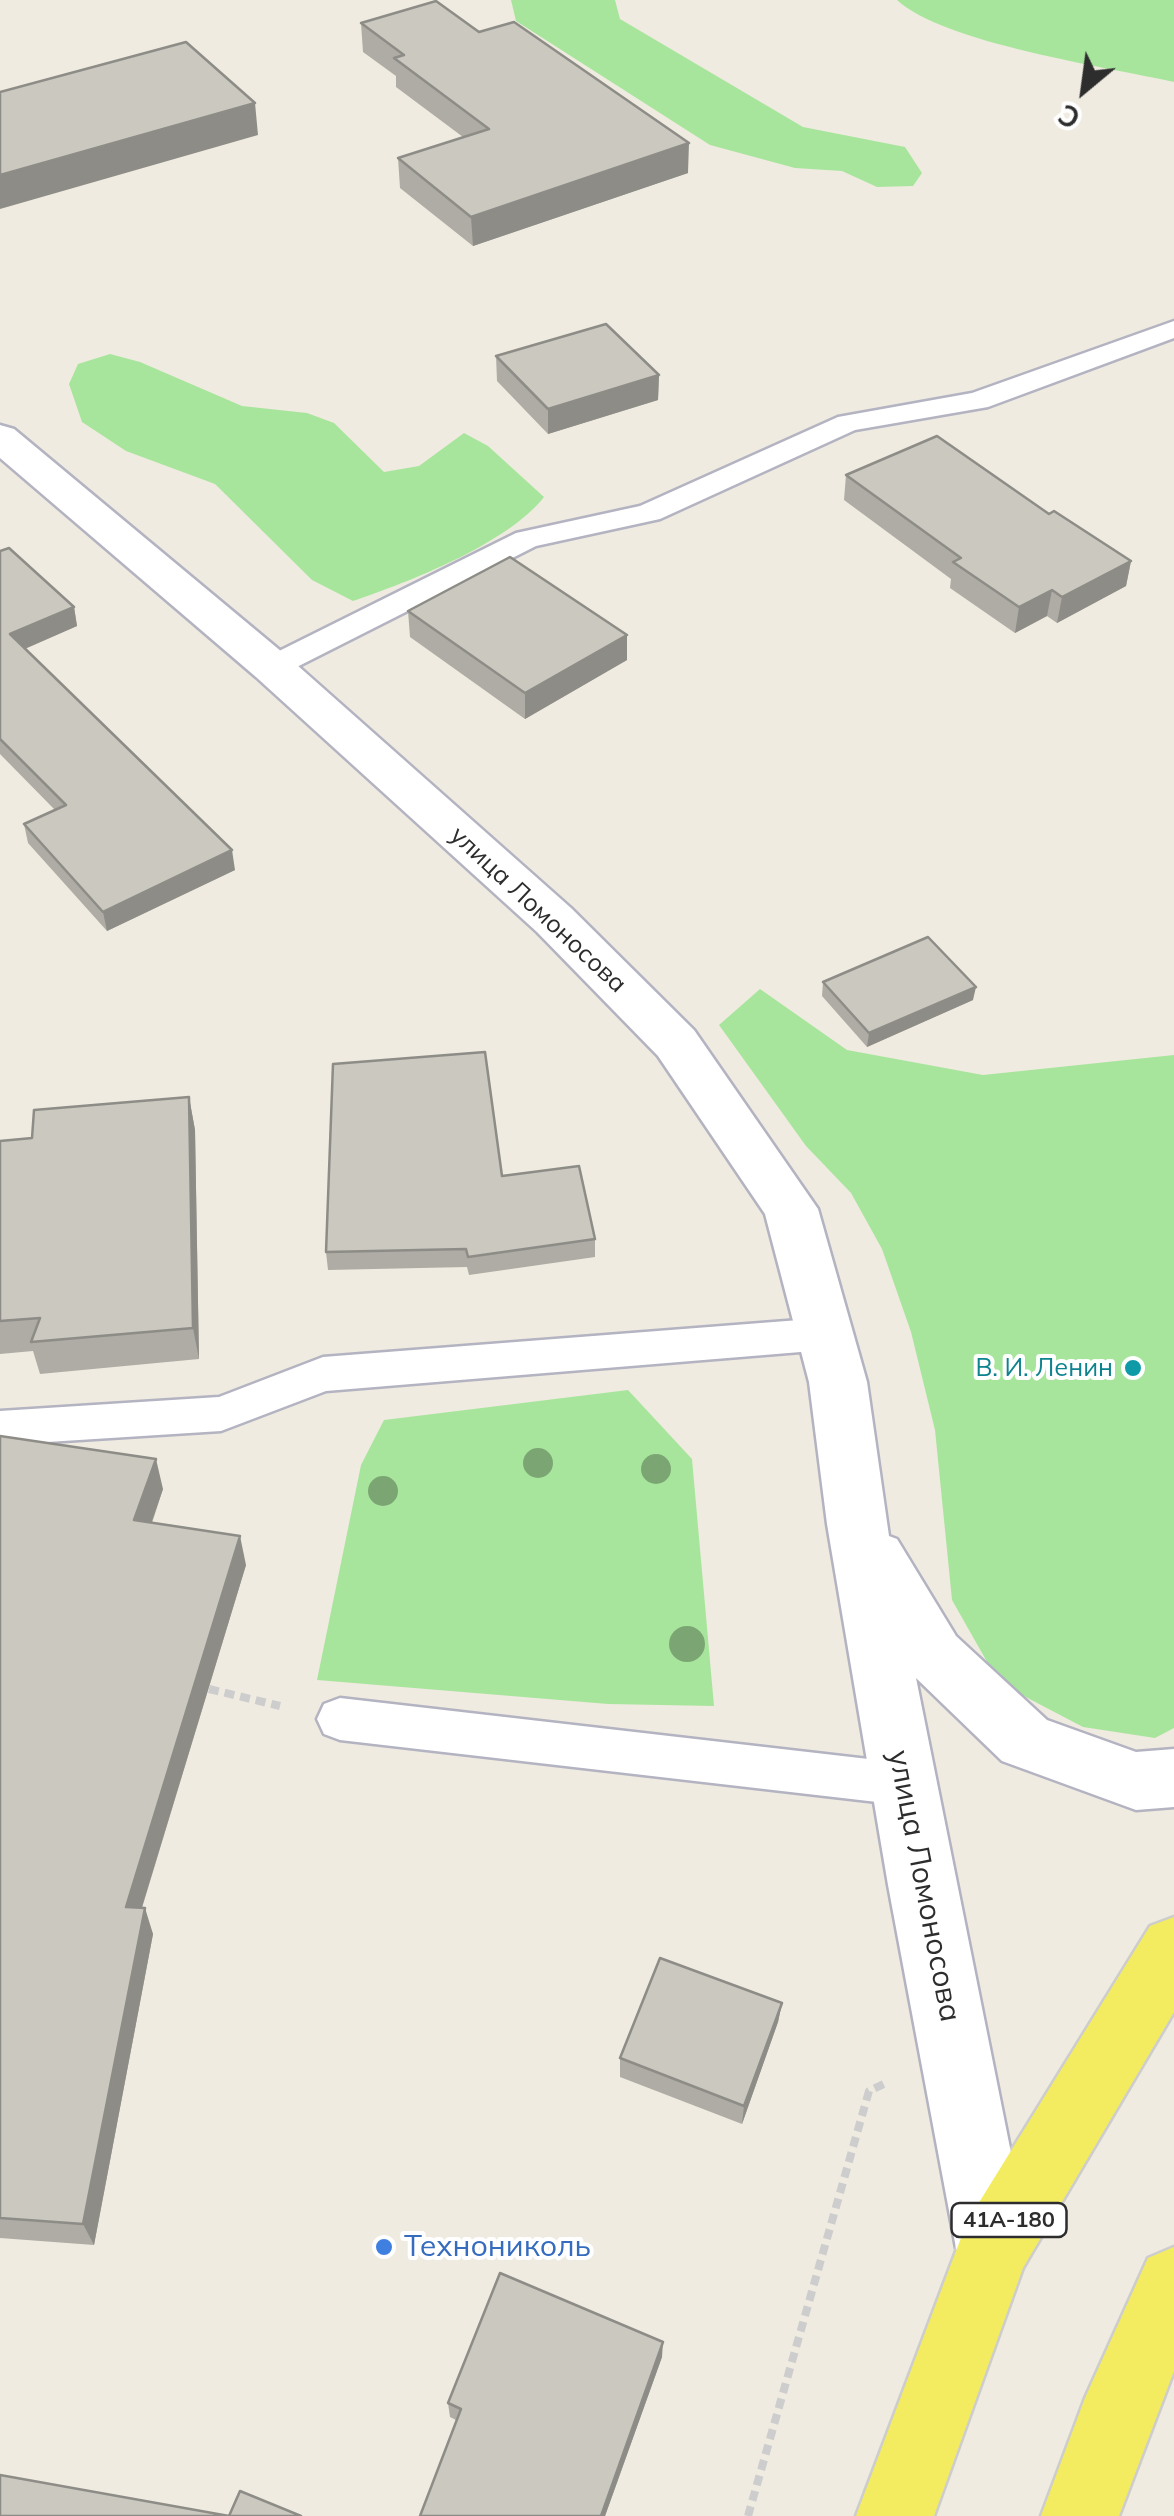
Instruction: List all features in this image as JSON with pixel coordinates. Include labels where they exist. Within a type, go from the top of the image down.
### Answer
[{"type":"main road","name":"41А-180","points":[[895,2516],[992,2248],[1174,1948]]},
{"type":"main road","points":[[1080,2516],[1112,2425],[1174,2284]]},
{"type":"street","name":"улица Ломоносова","points":[[0,437],[272,667],[554,920],[676,1043],[792,1209],[838,1382],[857,1524],[903,1784],[992,2248]]},
{"type":"street","name":"улица Ломоносова","points":[[857,1524],[934,1655],[1024,1741],[1136,1781],[1174,1778]]},
{"type":"lane","points":[[272,667],[527,540],[649,513],[848,424],[978,401],[1174,330]]},
{"type":"lane","points":[[0,1428],[221,1414],[323,1374],[824,1334]]},
{"type":"lane","points":[[340,1719],[903,1784]]},
{"type":"path","points":[[748,2516],[869,2090],[956,2051]]},
{"type":"green space","points":[[511,0],[615,0],[620,19],[803,127],[905,147],[922,173],[913,186],[877,187],[842,171],[795,168],[710,145],[516,21]]},
{"type":"green space","points":[[897,0],[1174,0],[1174,82],[987,41],[919,15]]},
{"type":"green space","points":[[110,354],[140,362],[242,406],[307,413],[334,423],[384,472],[419,466],[464,433],[488,446],[544,497],[482,546],[353,601],[312,580],[215,484],[126,451],[82,422],[69,384],[78,364]]},
{"type":"green space","points":[[760,989],[847,1050],[983,1075],[1174,1055],[1174,1728],[1155,1738],[1083,1727],[999,1683],[952,1600],[935,1430],[911,1332],[882,1249],[851,1193],[806,1146],[719,1025]]},
{"type":"green space","points":[[628,1390],[692,1459],[714,1706],[608,1704],[317,1680],[361,1465],[384,1420]]},
{"type":"building","points":[[436,1],[479,32],[514,22],[689,143],[471,217],[398,158],[489,129],[394,58],[404,55],[361,23]]},
{"type":"building","points":[[186,42],[255,103],[0,175],[0,92]]},
{"type":"building","points":[[606,324],[659,375],[548,409],[496,356]]},
{"type":"building","points":[[937,436],[1049,514],[1054,511],[1131,561],[1062,597],[1052,590],[1019,607],[953,562],[961,558],[846,475]]},
{"type":"building","points":[[9,548],[74,607],[10,634],[232,850],[103,912],[24,824],[66,805],[0,739],[0,551]]},
{"type":"building","points":[[510,557],[627,635],[525,693],[408,611]]},
{"type":"building","points":[[928,937],[976,987],[869,1033],[823,982]]},
{"type":"building","points":[[485,1052],[502,1176],[579,1166],[595,1239],[468,1257],[466,1249],[326,1252],[333,1064]]},
{"type":"building","points":[[189,1097],[193,1328],[31,1342],[40,1318],[0,1321],[0,1141],[32,1138],[34,1110]]},
{"type":"building","points":[[0,1436],[156,1459],[134,1520],[240,1536],[126,1907],[145,1908],[83,2224],[0,2218]]},
{"type":"building","points":[[660,1958],[782,2003],[744,2106],[620,2058]]},
{"type":"building","points":[[500,2273],[663,2342],[601,2516],[420,2516],[461,2409],[448,2403]]},
{"type":"building","points":[[0,2475],[229,2516],[0,2516]]},
{"type":"building","points":[[240,2491],[301,2516],[229,2516]]},
{"type":"place","name":"В. И. Ленин","points":[[1133,1368]]},
{"type":"place","name":"Технониколь","points":[[384,2247]]}]
